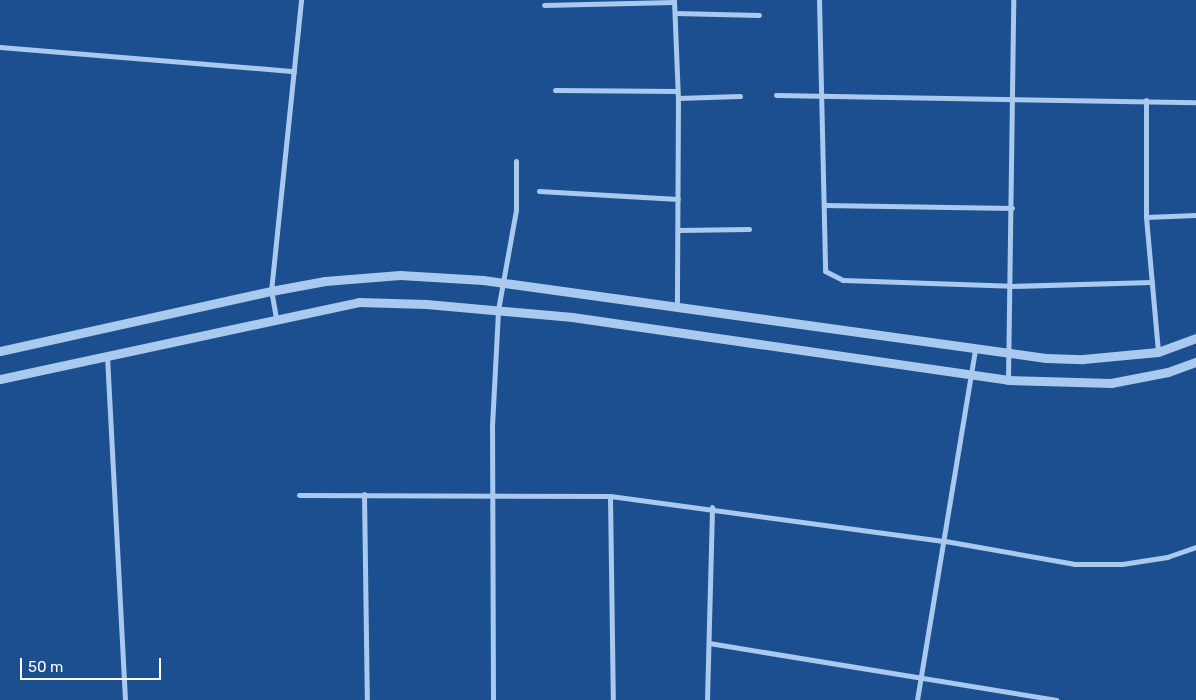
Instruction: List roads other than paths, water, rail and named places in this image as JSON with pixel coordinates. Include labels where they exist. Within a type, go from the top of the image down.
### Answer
[{"type":"street","points":[[276,318],[271,291],[301,0]]},
{"type":"street","points":[[819,0],[825,271],[833,277],[843,280],[1011,286],[1152,282]]},
{"type":"street","points":[[1008,380],[1011,352],[1014,0]]},
{"type":"street","points":[[544,5],[674,1],[678,98],[677,307]]},
{"type":"street","points":[[675,13],[759,15]]},
{"type":"street","points":[[0,47],[294,71]]},
{"type":"street","points":[[555,90],[677,90]]},
{"type":"street","points":[[776,95],[1013,97],[1196,102]]},
{"type":"street","points":[[678,98],[740,96]]},
{"type":"street","points":[[1146,100],[1146,217],[1158,352]]},
{"type":"street","points":[[492,700],[491,494],[498,310],[516,210],[516,161]]},
{"type":"street","points":[[538,191],[678,199]]},
{"type":"street","points":[[824,205],[1012,208]]},
{"type":"street","points":[[1146,217],[1196,215]]},
{"type":"street","points":[[678,230],[749,229]]},
{"type":"street","points":[[0,351],[271,291],[373,276],[502,283],[1011,352],[1083,359],[1158,352],[1196,338]]},
{"type":"street","points":[[0,379],[276,318],[359,302],[498,310],[572,317],[1008,380],[1111,383],[1168,372],[1196,362]]},
{"type":"street","points":[[917,700],[945,541],[975,347]]},
{"type":"street","points":[[107,356],[124,700]]},
{"type":"street","points":[[364,494],[366,700]]},
{"type":"street","points":[[299,495],[491,494],[610,496],[712,507],[945,541],[1075,564],[1122,564],[1167,557],[1196,547]]},
{"type":"street","points":[[610,496],[613,700]]},
{"type":"street","points":[[707,700],[712,507]]},
{"type":"street","points":[[709,643],[1056,700]]}]
